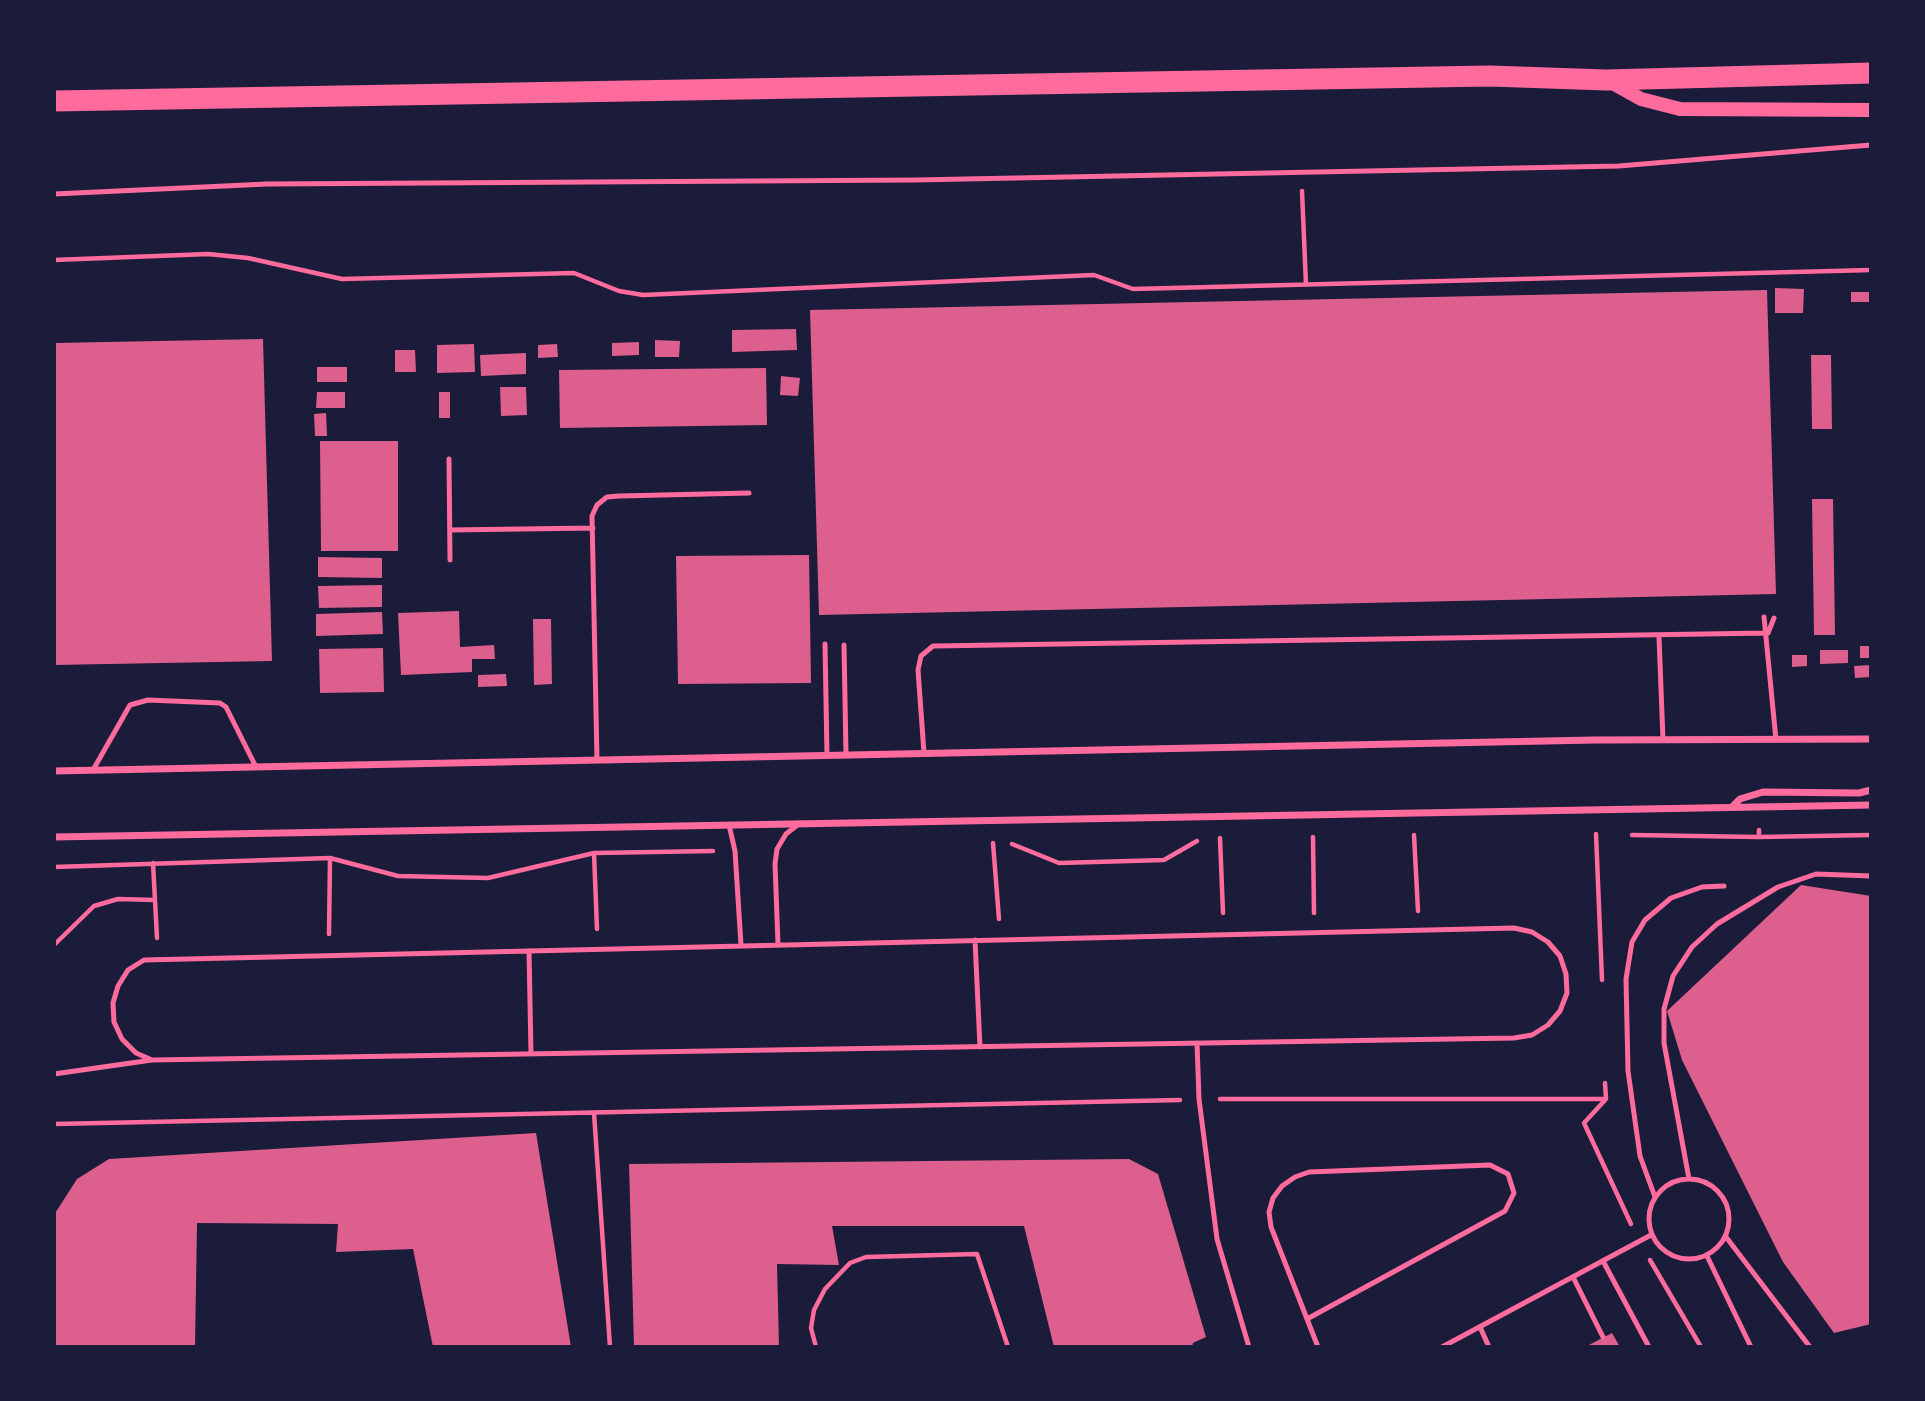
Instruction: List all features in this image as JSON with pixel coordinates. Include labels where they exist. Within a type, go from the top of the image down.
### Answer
[{"type":"highway","points":[[54,101],[1490,76],[1606,79],[1871,73]]},
{"type":"main road","points":[[1606,79],[1641,99],[1680,109],[1871,110]]},
{"type":"street","points":[[54,771],[1663,740],[1871,739]]},
{"type":"street","points":[[1732,807],[1740,799],[1763,792],[1859,793],[1871,790]]},
{"type":"street","points":[[54,837],[1871,805]]},
{"type":"lane","points":[[54,194],[267,184],[901,180],[1619,166],[1871,145]]},
{"type":"lane","points":[[449,459],[450,561]]},
{"type":"lane","points":[[597,760],[592,516],[597,505],[607,497],[749,493]]},
{"type":"lane","points":[[450,530],[593,528]]},
{"type":"lane","points":[[1764,617],[1768,633],[1776,740]]},
{"type":"lane","points":[[1768,633],[1774,618]]},
{"type":"lane","points":[[925,753],[918,670],[921,656],[933,646],[1768,633]]},
{"type":"lane","points":[[1659,636],[1663,740]]},
{"type":"lane","points":[[825,645],[827,755]]},
{"type":"lane","points":[[844,645],[846,755]]},
{"type":"lane","points":[[93,770],[130,705],[148,700],[220,703],[226,707],[256,766]]},
{"type":"lane","points":[[778,944],[775,863],[778,849],[786,834],[800,823]]},
{"type":"lane","points":[[729,825],[736,851],[741,945]]},
{"type":"lane","points":[[1689,1179],[1664,1042],[1664,1009],[1674,976],[1692,947],[1717,924],[1778,887],[1816,874],[1871,876]]},
{"type":"lane","points":[[1654,1197],[1640,1156],[1628,1071],[1626,979],[1632,942],[1645,920],[1671,898],[1702,887],[1724,886]]},
{"type":"lane","points":[[54,1074],[152,1060],[1514,1038],[1532,1035],[1548,1025],[1560,1011],[1567,993],[1566,974],[1560,956],[1548,942],[1532,932],[1514,928],[144,960],[128,971],[118,986],[113,1003],[114,1022],[122,1039],[135,1053],[152,1060]]},
{"type":"lane","points":[[975,940],[981,1047]]},
{"type":"lane","points":[[529,951],[531,1054]]},
{"type":"lane","points":[[1197,1044],[1199,1099],[1217,1238],[1250,1347]]},
{"type":"lane","points":[[1307,1320],[1505,1211],[1514,1193],[1508,1174],[1490,1166],[1309,1172],[1295,1177],[1273,1198],[1270,1220],[1307,1320],[1318,1347]]},
{"type":"lane","points":[[1689,1179],[1705,1182],[1718,1191],[1727,1205],[1730,1221],[1726,1237],[1707,1256],[1694,1260],[1669,1255],[1651,1235],[1649,1208],[1654,1197],[1676,1181],[1689,1179]]},
{"type":"lane","points":[[1442,1347],[1651,1235]]},
{"type":"lane","points":[[1726,1237],[1811,1347]]},
{"type":"lane","points":[[1707,1256],[1751,1347]]},
{"type":"lane","points":[[1603,1261],[1649,1347]]},
{"type":"lane","points":[[1573,1277],[1603,1337]]},
{"type":"lane","points":[[1480,1327],[1489,1347]]},
{"type":"path","points":[[1301,171],[1306,285]]},
{"type":"path","points":[[54,260],[208,254],[248,258],[342,279],[575,273],[620,291],[643,295],[1094,275],[1107,277],[1128,289],[1871,270]]},
{"type":"path","points":[[1759,837],[1760,807]]},
{"type":"path","points":[[1583,834],[1610,834]]},
{"type":"path","points":[[1401,835],[1427,835]]},
{"type":"path","points":[[1414,835],[1419,931]]},
{"type":"path","points":[[1624,835],[1871,835]]},
{"type":"path","points":[[1211,837],[1234,837]]},
{"type":"path","points":[[1220,837],[1224,935]]},
{"type":"path","points":[[1299,837],[1325,837]]},
{"type":"path","points":[[1313,837],[1314,932]]},
{"type":"path","points":[[980,843],[1008,843],[1059,863],[1164,860],[1202,838]]},
{"type":"path","points":[[993,843],[1000,939]]},
{"type":"path","points":[[54,867],[330,858],[398,876],[488,878],[594,853],[736,851]]},
{"type":"path","points":[[594,853],[597,949]]},
{"type":"path","points":[[329,955],[330,858]]},
{"type":"path","points":[[153,863],[158,960]]},
{"type":"path","points":[[54,945],[94,906],[118,899],[155,900]]},
{"type":"path","points":[[54,1124],[1199,1099],[1606,1099]]},
{"type":"path","points":[[594,1113],[610,1347]]},
{"type":"path","points":[[816,1347],[811,1328],[814,1310],[825,1289],[850,1263],[866,1257],[977,1254],[1008,1347]]},
{"type":"building","points":[[1775,288],[1804,289],[1803,313],[1775,313]]},
{"type":"building","points":[[1767,290],[1776,594],[819,615],[810,310]]},
{"type":"building","points":[[1851,292],[1871,292],[1871,302],[1851,302]]},
{"type":"building","points":[[796,329],[797,350],[732,352],[732,330]]},
{"type":"building","points":[[263,339],[272,661],[54,665],[54,343]]},
{"type":"building","points":[[655,340],[680,341],[679,357],[655,357]]},
{"type":"building","points":[[639,342],[639,355],[612,356],[612,343]]},
{"type":"building","points":[[474,344],[475,372],[437,373],[437,345]]},
{"type":"building","points":[[557,344],[558,357],[538,358],[538,345]]},
{"type":"building","points":[[395,350],[415,350],[416,372],[395,372]]},
{"type":"building","points":[[526,353],[526,374],[481,376],[480,355]]},
{"type":"building","points":[[1811,355],[1831,355],[1832,429],[1812,429]]},
{"type":"building","points":[[317,367],[347,367],[347,382],[317,382]]},
{"type":"building","points":[[766,368],[767,425],[560,428],[559,370]]},
{"type":"building","points":[[781,376],[800,378],[798,396],[780,395]]},
{"type":"building","points":[[500,387],[526,387],[527,415],[501,416]]},
{"type":"building","points":[[317,392],[345,392],[345,408],[316,408]]},
{"type":"building","points":[[439,392],[450,392],[450,418],[439,418]]},
{"type":"building","points":[[326,413],[327,436],[315,436],[314,414]]},
{"type":"building","points":[[320,441],[398,441],[398,551],[321,551]]},
{"type":"building","points":[[1812,499],[1833,499],[1835,635],[1814,635]]},
{"type":"building","points":[[809,555],[811,683],[678,684],[676,556]]},
{"type":"building","points":[[318,557],[382,558],[382,578],[318,577]]},
{"type":"building","points":[[382,585],[382,607],[319,608],[318,586]]},
{"type":"building","points":[[459,611],[460,647],[494,645],[495,659],[472,659],[472,672],[401,675],[398,613]]},
{"type":"building","points":[[382,612],[383,634],[316,636],[316,614]]},
{"type":"building","points":[[533,619],[551,619],[552,684],[534,685]]},
{"type":"building","points":[[1860,646],[1871,646],[1871,658],[1860,658]]},
{"type":"building","points":[[383,648],[384,692],[320,693],[319,649]]},
{"type":"building","points":[[1820,650],[1848,650],[1848,663],[1820,664]]},
{"type":"building","points":[[1792,655],[1807,655],[1807,666],[1792,667]]},
{"type":"building","points":[[1871,665],[1871,677],[1855,678],[1854,666]]},
{"type":"building","points":[[506,674],[507,686],[478,687],[478,675]]},
{"type":"building","points":[[1801,885],[1871,896],[1871,1324],[1834,1333],[1783,1262],[1682,1060],[1667,1011]]},
{"type":"building","points":[[536,1133],[571,1347],[433,1347],[413,1249],[336,1252],[338,1224],[197,1223],[195,1347],[54,1347],[54,1215],[77,1179],[109,1159]]},
{"type":"building","points":[[1129,1159],[1158,1174],[1206,1337],[1193,1343],[1192,1347],[1054,1347],[1024,1226],[832,1226],[839,1265],[777,1264],[779,1347],[634,1347],[629,1164]]},
{"type":"building","points":[[1612,1333],[1620,1347],[1585,1347]]}]
